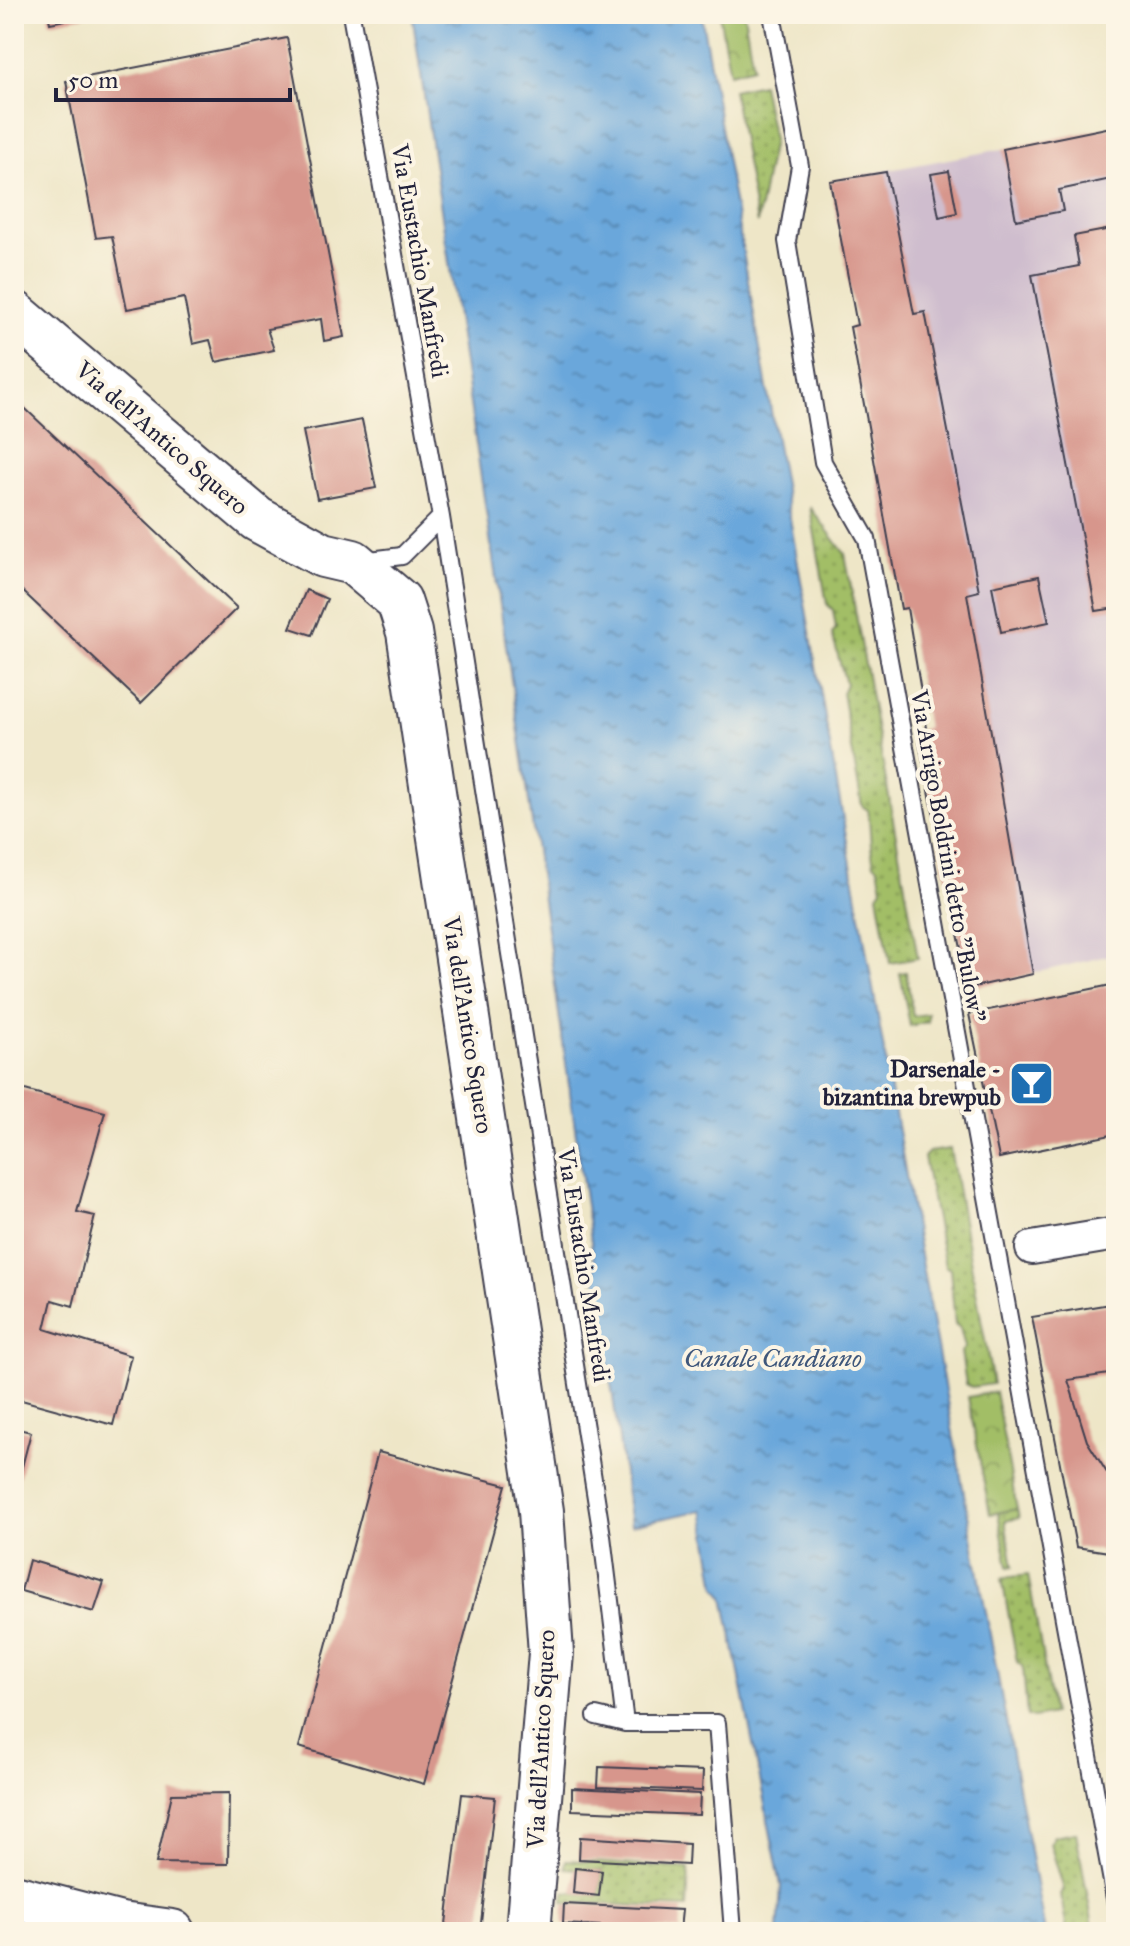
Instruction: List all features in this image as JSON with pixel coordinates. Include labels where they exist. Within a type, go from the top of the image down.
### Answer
[{"type":"street","name":"Via dell'Antico Squero","points":[[14,313],[257,519],[323,555],[353,562],[399,601],[409,632],[541,1511],[551,1653],[528,1932]]},
{"type":"street","points":[[1032,1248],[1116,1234]]},
{"type":"street","points":[[14,1897],[121,1925],[172,1932]]},
{"type":"lane","name":"Via Eustachio Manfredi","points":[[351,14],[441,517],[602,1536],[625,1723]]},
{"type":"lane","name":"Via Arrigo Boldrini detto \"Bulow\"","points":[[772,14],[800,166],[787,241],[823,462],[867,539],[1116,1904]]},
{"type":"lane","points":[[353,562],[402,556],[441,517]]},
{"type":"lane","points":[[596,1716],[625,1723],[717,1723],[733,1932]]},
{"type":"shaded area","points":[[1116,128],[1116,954],[969,988],[917,731],[927,728],[907,608],[901,609],[850,327],[857,325],[830,181]]},
{"type":"green space","points":[[719,14],[744,14],[753,67],[730,73]]},
{"type":"green space","points":[[762,84],[773,140],[757,223],[733,90]]},
{"type":"green space","points":[[810,507],[845,554],[918,958],[890,963],[878,894],[882,888],[878,867],[872,857],[868,810],[862,806],[842,693],[846,684],[832,634],[836,628],[833,610],[827,604]]},
{"type":"green space","points":[[906,972],[913,1016],[928,1014],[928,1022],[910,1026],[900,973]]},
{"type":"green space","points":[[950,1149],[993,1384],[972,1387],[966,1384],[961,1352],[965,1347],[960,1328],[955,1324],[950,1269],[945,1266],[924,1157],[929,1152]]},
{"type":"green space","points":[[995,1392],[1017,1509],[990,1514],[968,1397]]},
{"type":"green space","points":[[1017,1509],[1019,1518],[1005,1521],[1013,1566],[1008,1567],[998,1513]]},
{"type":"green space","points":[[1028,1575],[1053,1714],[1033,1718],[1027,1716],[1023,1666],[1017,1662],[1002,1578]]},
{"type":"green space","points":[[1076,1832],[1094,1932],[1067,1932],[1061,1895],[1064,1890],[1050,1843],[1054,1836]]},
{"type":"green space","points":[[566,1860],[689,1869],[687,1908],[563,1902],[564,1892],[599,1896],[602,1871],[565,1868]]},
{"type":"water","name":"Canale Candiano","points":[[412,14],[701,14],[920,1255],[1045,1932],[778,1932],[781,1886],[724,1597],[716,1587],[703,1510],[631,1525],[526,780]]},
{"type":"building","points":[[48,14],[90,14],[90,15],[50,23]]},
{"type":"building","points":[[287,38],[344,337],[324,341],[321,319],[267,329],[274,350],[216,362],[210,340],[193,344],[184,298],[127,309],[112,236],[96,238],[66,81]]},
{"type":"building","points":[[1116,126],[1116,178],[1059,190],[1063,211],[1016,220],[1003,149]]},
{"type":"building","points":[[949,171],[957,213],[939,217],[931,174]]},
{"type":"building","points":[[886,172],[914,314],[925,312],[979,591],[967,594],[1033,974],[969,988],[917,731],[927,728],[907,608],[901,609],[850,327],[857,325],[830,181]]},
{"type":"building","points":[[1116,228],[1116,393],[1111,394],[1116,418],[1116,608],[1096,611],[1032,275],[1079,266],[1074,236]]},
{"type":"building","points":[[14,398],[237,608],[141,703],[14,583]]},
{"type":"building","points":[[362,420],[376,488],[317,499],[303,431]]},
{"type":"building","points":[[1039,576],[1049,622],[1001,632],[992,586]]},
{"type":"building","points":[[306,590],[327,599],[312,635],[290,628]]},
{"type":"building","points":[[1116,984],[1116,1134],[999,1158],[969,1014]]},
{"type":"building","points":[[14,1087],[105,1112],[77,1212],[95,1216],[73,1306],[52,1300],[45,1329],[131,1356],[113,1425],[14,1398]]},
{"type":"building","points":[[1116,1303],[1116,1373],[1068,1380],[1087,1441],[1116,1487],[1116,1553],[1076,1547],[1032,1317]]},
{"type":"building","points":[[14,1428],[31,1432],[15,1494],[14,1494]]},
{"type":"building","points":[[378,1452],[506,1485],[424,1784],[299,1747]]},
{"type":"building","points":[[29,1560],[104,1582],[94,1612],[21,1591]]},
{"type":"building","points":[[599,1767],[703,1771],[702,1791],[598,1787]]},
{"type":"building","points":[[572,1788],[700,1794],[699,1815],[572,1810]]},
{"type":"building","points":[[229,1793],[228,1864],[156,1863],[172,1794]]},
{"type":"building","points":[[462,1794],[495,1797],[480,1932],[445,1932]]},
{"type":"building","points":[[580,1837],[689,1844],[688,1865],[579,1859]]},
{"type":"building","points":[[575,1868],[602,1871],[599,1896],[573,1893]]},
{"type":"building","points":[[564,1904],[682,1910],[680,1930],[563,1924]]},
{"type":"place","name":"Darsenale - bizantina brewpub","points":[[1032,1083]]}]
